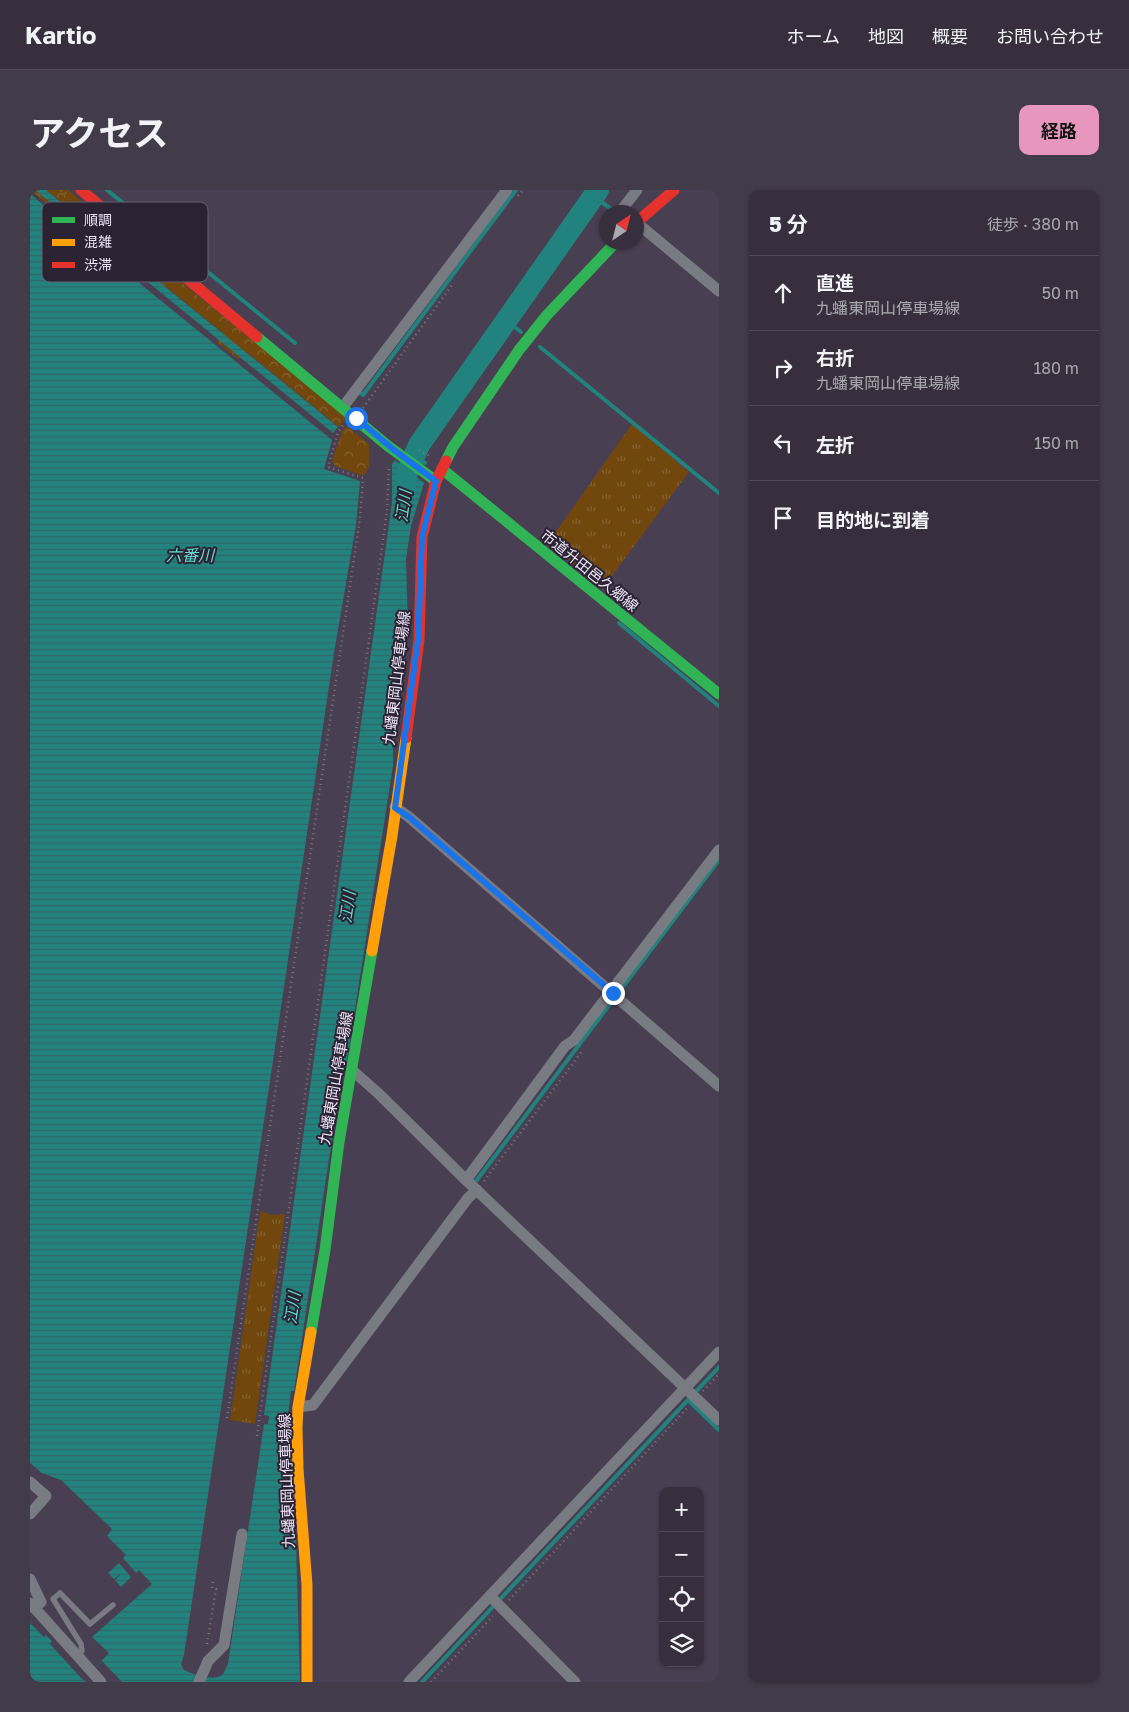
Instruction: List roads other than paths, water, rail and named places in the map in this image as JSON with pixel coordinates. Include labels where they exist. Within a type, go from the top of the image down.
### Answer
[{"type":"main road","points":[[81,190],[95,202]]},
{"type":"main road","points":[[644,217],[674,190]]},
{"type":"main road","name":"九蟠東岡山停車場線","points":[[306,1682],[306,1573],[299,1502],[296,1430],[298,1408],[325,1250],[339,1142],[392,836],[418,640],[422,537],[431,477],[442,469],[472,417],[519,350],[604,250]]},
{"type":"main road","points":[[192,282],[393,449],[431,477]]},
{"type":"main road","name":"市道升田邑久郷線","points":[[442,469],[719,694]]},
{"type":"street","points":[[350,413],[507,190]]},
{"type":"street","points":[[625,205],[636,190]]},
{"type":"street","points":[[644,229],[719,291]]},
{"type":"street","points":[[395,808],[409,817],[719,1086]]},
{"type":"street","points":[[298,1408],[313,1405],[468,1198],[472,1185],[565,1046],[574,1040],[614,994],[719,850]]},
{"type":"street","points":[[352,1070],[691,1396],[719,1420]]},
{"type":"street","points":[[409,1682],[496,1602],[691,1396],[719,1352]]},
{"type":"street","points":[[30,1482],[46,1496],[30,1514]]},
{"type":"street","points":[[200,1678],[208,1661],[224,1645],[242,1534]]},
{"type":"street","points":[[30,1579],[41,1602],[32,1606],[101,1682]]},
{"type":"street","points":[[496,1602],[575,1682]]},
{"type":"lane","points":[[78,1656],[82,1651],[81,1644],[53,1599],[60,1593],[90,1624],[112,1604]]},
{"type":"water","points":[[35,190],[46,190],[61,202],[50,202]]},
{"type":"water","name":"六番川","points":[[30,194],[42,204],[42,282],[138,282],[332,440],[324,469],[360,481],[356,525],[334,653],[184,1655],[181,1664],[184,1670],[203,1677],[214,1678],[222,1675],[228,1664],[264,1424],[268,1424],[269,1416],[264,1415],[392,503],[392,464],[395,460],[424,483],[411,526],[406,559],[408,627],[393,747],[393,766],[346,1066],[343,1066],[294,1391],[291,1391],[285,1440],[291,1442],[300,1682],[30,1682],[30,1623],[44,1637],[46,1635],[52,1641],[50,1644],[83,1680],[109,1653],[92,1637],[152,1584],[139,1570],[136,1573],[123,1558],[126,1555],[107,1536],[112,1529],[61,1480],[42,1473],[30,1463]]},
{"type":"water","points":[[148,282],[159,282],[338,427],[333,433]]},
{"type":"water","points":[[119,1563],[131,1577],[121,1587],[115,1580],[123,1572],[114,1579],[108,1573]]},
{"type":"waterway","points":[[107,190],[122,202]]},
{"type":"waterway","points":[[359,392],[363,395],[516,190]]},
{"type":"waterway","name":"江川","points":[[405,485],[407,473],[419,445],[598,190]]},
{"type":"waterway","points":[[593,196],[606,205]]},
{"type":"waterway","points":[[208,272],[295,343]]},
{"type":"waterway","points":[[507,321],[521,332]]},
{"type":"waterway","points":[[540,347],[719,493]]},
{"type":"waterway","points":[[415,455],[425,463]]},
{"type":"waterway","points":[[619,623],[719,706]]},
{"type":"waterway","points":[[473,1185],[719,860]]},
{"type":"waterway","points":[[422,1682],[719,1367]]},
{"type":"waterway","points":[[688,1400],[719,1430]]}]
